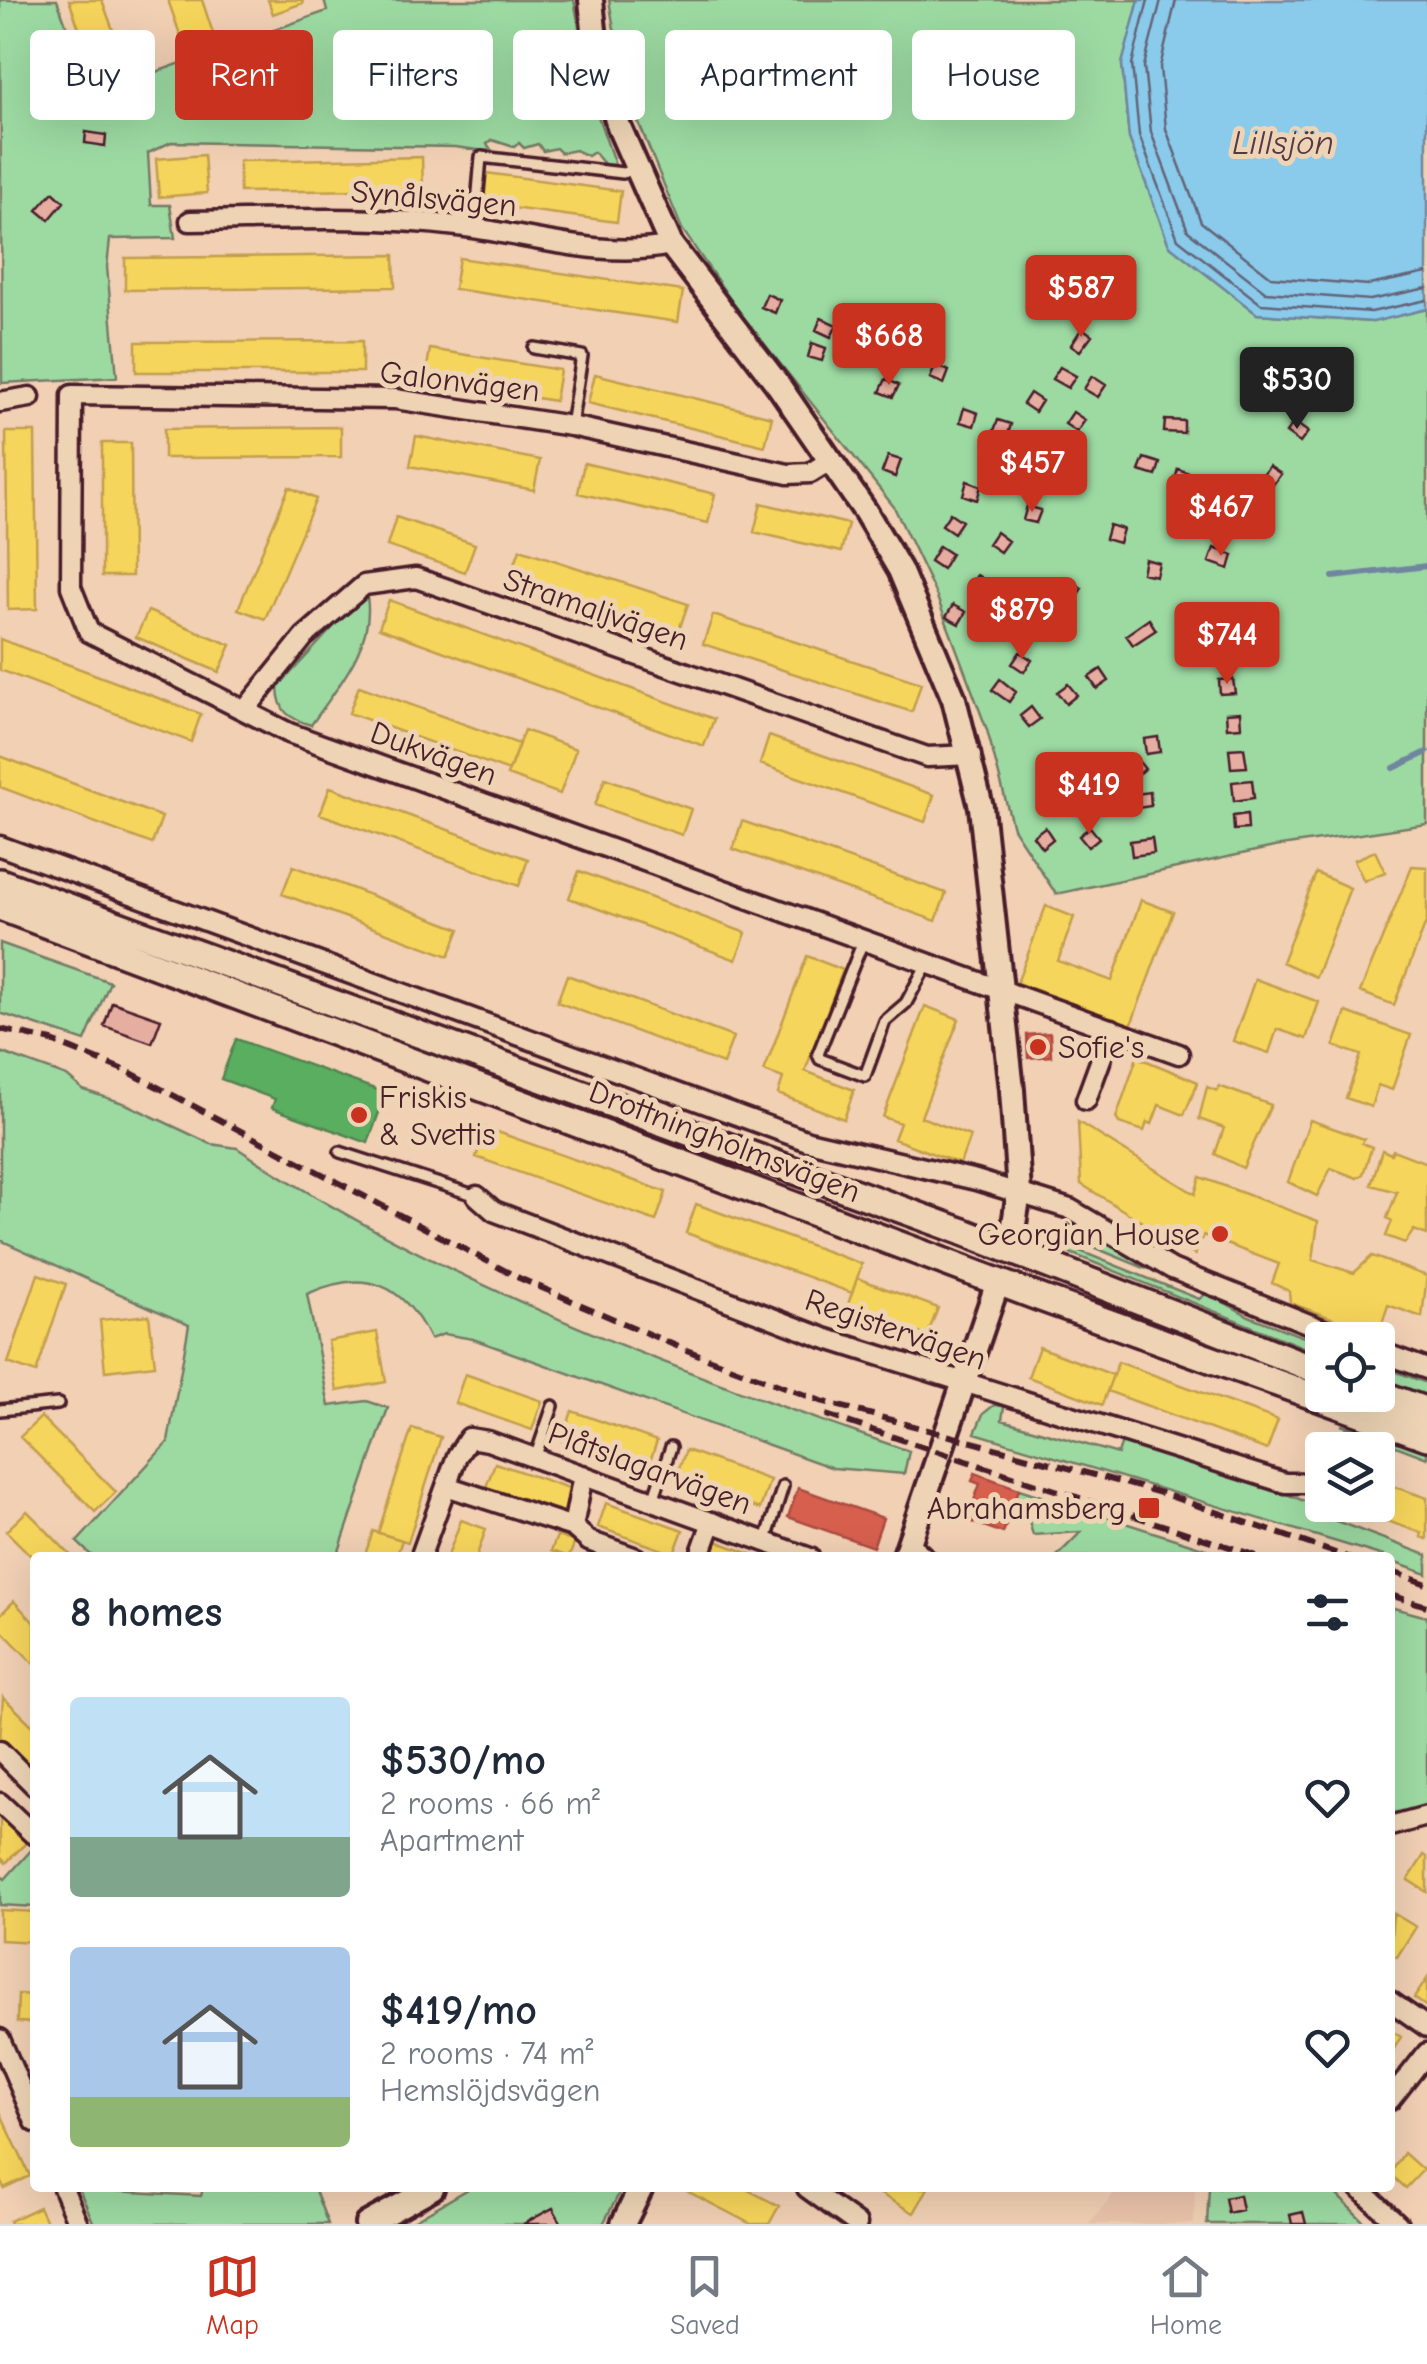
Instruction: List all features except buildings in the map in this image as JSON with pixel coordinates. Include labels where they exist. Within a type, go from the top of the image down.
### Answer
[{"type":"main road","name":"Drottningholmsvägen","points":[[0,882],[1010,1250],[1305,1365]]},
{"type":"main road","name":"Drottningholmsvägen","points":[[0,907],[998,1282],[1427,1437]]},
{"type":"main road","points":[[998,1282],[1010,1250]]},
{"type":"main road","points":[[1395,1399],[1427,1411]]},
{"type":"street","points":[[592,0],[596,50],[635,168],[670,244],[830,460],[900,570],[954,698],[981,807],[1020,1192],[1010,1250]]},
{"type":"street","name":"Synålsvägen","points":[[190,221],[377,218],[604,248],[648,249],[670,244]]},
{"type":"street","name":"Galonvägen","points":[[72,395],[395,399],[572,426],[788,474],[810,473],[830,460]]},
{"type":"street","name":"Dukvägen","points":[[72,395],[71,586],[89,632],[289,733],[997,985],[1179,1054]]},
{"type":"street","points":[[0,402],[30,397]]},
{"type":"street","name":"Stramaljvägen","points":[[246,710],[304,638],[364,585],[416,578],[927,757],[970,755]]},
{"type":"street","name":"Drottningholmsvägen","points":[[0,846],[808,1141],[1020,1192],[1070,1209],[1172,1269],[1305,1322]]},
{"type":"street","points":[[1086,1100],[1112,1029]]},
{"type":"street","name":"Registervägen","points":[[476,1196],[494,1211],[824,1338],[1285,1483],[1305,1482]]},
{"type":"street","points":[[907,1548],[998,1282]]},
{"type":"street","points":[[1395,1358],[1427,1370]]},
{"type":"street","name":"Plåtslagarvägen","points":[[446,1486],[469,1438],[535,1458],[794,1552]]},
{"type":"street","points":[[572,1527],[583,1475]]},
{"type":"street","points":[[422,1552],[446,1486],[572,1527],[586,1549]]},
{"type":"street","points":[[700,1552],[712,1522]]},
{"type":"street","points":[[0,1751],[30,1781]]},
{"type":"street","points":[[0,1803],[30,1831]]},
{"type":"street","points":[[1395,1825],[1427,1816]]},
{"type":"street","points":[[1395,2005],[1427,2027]]},
{"type":"street","points":[[0,2038],[30,2110]]},
{"type":"street","points":[[1395,2094],[1427,2054]]},
{"type":"street","points":[[64,2192],[78,2224]]},
{"type":"street","points":[[366,2224],[418,2192]]},
{"type":"street","points":[[624,2224],[639,2192]]},
{"type":"street","points":[[812,2192],[857,2224]]},
{"type":"street","points":[[1363,2192],[1398,2224]]},
{"type":"lane","points":[[474,228],[481,157],[623,173],[635,168]]},
{"type":"lane","points":[[534,348],[582,356],[572,426]]},
{"type":"lane","points":[[864,939],[818,1054],[865,1076],[886,1020],[906,1003],[928,961]]},
{"type":"lane","points":[[340,1152],[476,1196]]},
{"type":"lane","points":[[0,1410],[58,1404]]},
{"type":"lane","points":[[535,1458],[552,1406]]},
{"type":"lane","points":[[653,1500],[670,1447]]},
{"type":"lane","points":[[766,1542],[783,1486]]},
{"type":"shaded area","points":[[1115,2192],[1195,2192],[1194,2224],[1089,2224]]},
{"type":"green space","points":[[0,0],[57,0],[68,30],[30,30],[30,120],[155,120],[155,72],[175,65],[175,120],[313,120],[313,30],[274,30],[327,11],[324,0],[574,0],[580,30],[513,30],[513,120],[599,120],[615,165],[605,165],[594,152],[588,156],[575,150],[543,151],[538,144],[524,148],[519,143],[514,147],[492,140],[487,144],[493,152],[455,147],[171,142],[148,153],[151,205],[170,205],[175,238],[110,239],[107,267],[117,377],[2,383]]},
{"type":"green space","points":[[609,0],[1139,0],[1122,64],[1129,138],[1169,245],[1257,314],[1372,322],[1427,309],[1427,824],[1274,847],[1056,894],[1013,828],[987,730],[937,597],[894,507],[739,312],[682,229],[637,120],[645,120],[645,30],[614,30]]},
{"type":"green space","points":[[367,597],[368,615],[360,649],[342,681],[311,725],[291,716],[280,702],[278,687],[349,610]]},
{"type":"green space","points":[[0,943],[110,982],[85,1041],[0,1013]]},
{"type":"green space","points":[[0,1052],[67,1076],[83,1090],[126,1104],[211,1144],[237,1148],[396,1242],[563,1321],[735,1389],[909,1451],[904,1474],[833,1468],[473,1339],[444,1334],[430,1339],[407,1304],[394,1293],[380,1285],[346,1282],[307,1294],[329,1406],[367,1401],[388,1408],[339,1552],[88,1552],[77,1542],[168,1442],[189,1325],[0,1240]]},
{"type":"green space","points":[[1074,1216],[1147,1269],[1066,1236]]},
{"type":"green space","points":[[1065,1245],[1199,1299],[1207,1293],[1249,1316],[1305,1337],[1305,1348],[1063,1250]]},
{"type":"green space","points":[[1395,1371],[1427,1383],[1427,1397],[1395,1384]]},
{"type":"green space","points":[[994,1405],[1004,1406],[1002,1420],[1118,1454],[1122,1442],[1305,1501],[1305,1522],[1338,1522],[1427,1555],[1427,1574],[1395,1563],[1395,1552],[1370,1552],[975,1433],[983,1414]]},
{"type":"green space","points":[[1341,1425],[1380,1432],[1359,1432]]},
{"type":"green space","points":[[1395,1436],[1427,1448],[1427,1458],[1395,1446]]},
{"type":"green space","points":[[1019,1489],[1215,1552],[1061,1552],[1081,1532],[1033,1535],[1026,1511],[1013,1504]]},
{"type":"green space","points":[[1395,1608],[1427,1617],[1427,1809],[1395,1815]]},
{"type":"green space","points":[[30,1852],[30,1907],[0,1905],[0,1875],[5,1879]]},
{"type":"green space","points":[[80,2192],[201,2196],[202,2192],[316,2192],[328,2224],[94,2224]]},
{"type":"green space","points":[[463,2192],[620,2192],[603,2224],[408,2224]]},
{"type":"green space","points":[[1209,2192],[1334,2192],[1366,2224],[1207,2224]]},
{"type":"water","name":"Lillsjön","points":[[1139,0],[1427,0],[1427,309],[1373,322],[1257,314],[1169,245],[1129,138],[1122,64]]},
{"type":"waterway","points":[[1333,577],[1427,566]]},
{"type":"waterway","points":[[1394,768],[1427,752]]},
{"type":"railway","points":[[0,1029],[52,1041],[131,1073],[519,1278],[681,1348],[821,1401],[1161,1493],[1333,1552]]},
{"type":"railway","points":[[826,1415],[1245,1552]]},
{"type":"railway","points":[[1395,1573],[1427,1584]]},
{"type":"railway","points":[[1395,1596],[1427,1606]]},
{"type":"place","name":"Sofie's","points":[[1038,1047]]},
{"type":"place","name":"Friskis & Svettis","points":[[359,1115]]},
{"type":"place","name":"Georgian House","points":[[1220,1234]]},
{"type":"place","name":"Abrahamsberg","points":[[1149,1508]]}]
